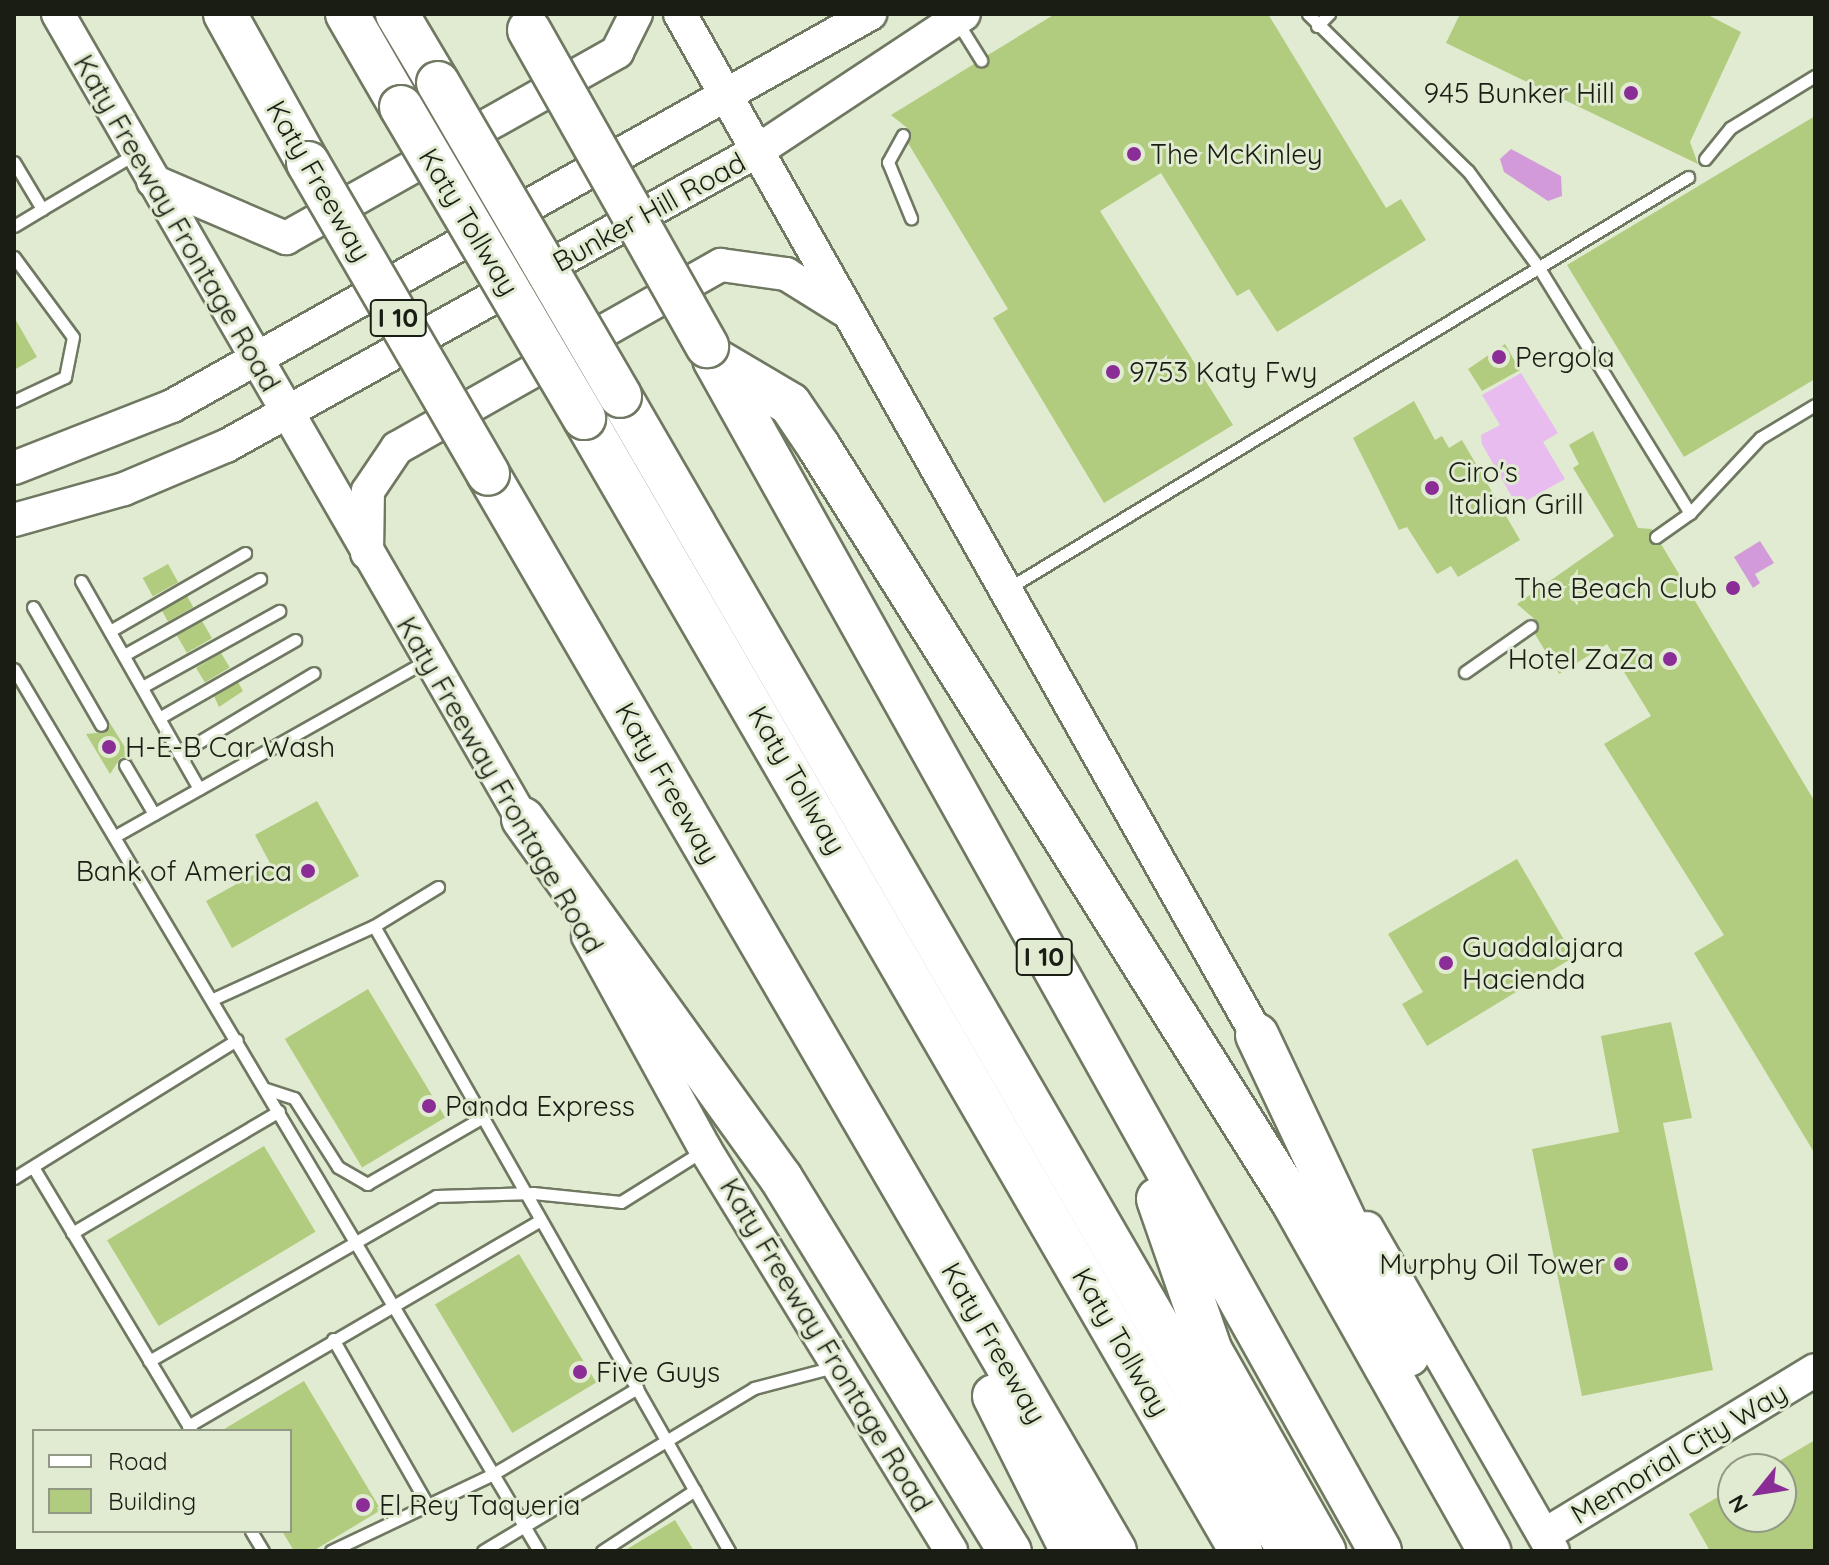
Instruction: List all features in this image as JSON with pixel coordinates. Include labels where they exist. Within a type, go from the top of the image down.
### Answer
[{"type":"highway","name":"Katy Freeway","points":[[225,14],[488,474],[1115,1551]]},
{"type":"highway","name":"Katy Tollway","points":[[347,14],[1241,1551]]},
{"type":"highway","name":"Katy Tollway","points":[[397,14],[1289,1551]]},
{"type":"highway","name":"I 10","points":[[525,22],[1122,1095],[1380,1551]]},
{"type":"highway","points":[[711,353],[790,404],[1072,842],[1291,1199],[1489,1551]]},
{"type":"highway","points":[[523,819],[781,1178],[1010,1551]]},
{"type":"highway","points":[[809,1027],[1072,1551]]},
{"type":"highway","points":[[1257,1035],[1501,1551]]},
{"type":"highway","points":[[1122,1095],[1211,1351],[1324,1551]]},
{"type":"highway","points":[[882,1151],[1142,1551]]},
{"type":"main road","name":"Katy Freeway Frontage Road","points":[[58,14],[254,359],[523,819],[705,1149],[842,1365],[951,1551]]},
{"type":"main road","points":[[153,181],[286,238],[617,52],[636,14]]},
{"type":"main road","points":[[680,14],[1003,591],[1548,1543]]},
{"type":"main road","points":[[14,468],[117,433],[870,14]]},
{"type":"main road","name":"Bunker Hill Road","points":[[14,520],[164,474],[286,413],[757,151],[960,17]]},
{"type":"main road","points":[[367,553],[368,491],[397,448],[721,265],[786,274],[847,312]]},
{"type":"main road","name":"Memorial City Way","points":[[1548,1543],[1815,1370]]},
{"type":"lane","points":[[1308,14],[1468,171],[1539,268],[1690,513]]},
{"type":"lane","points":[[1317,26],[1329,14]]},
{"type":"lane","points":[[960,17],[981,60]]},
{"type":"lane","points":[[1705,159],[1730,128],[1815,76]]},
{"type":"lane","points":[[903,135],[888,162],[911,218]]},
{"type":"lane","points":[[14,226],[136,154]]},
{"type":"lane","points":[[14,162],[42,209]]},
{"type":"lane","points":[[1003,591],[1688,177]]},
{"type":"lane","points":[[14,257],[73,337],[65,377],[14,401]]},
{"type":"lane","points":[[1656,537],[1690,513],[1760,438],[1815,405]]},
{"type":"lane","points":[[110,631],[245,553]]},
{"type":"lane","points":[[124,655],[260,579]]},
{"type":"lane","points":[[81,581],[199,789]]},
{"type":"lane","points":[[33,607],[101,725]]},
{"type":"lane","points":[[142,687],[279,611]]},
{"type":"lane","points":[[1465,672],[1531,626]]},
{"type":"lane","points":[[159,718],[295,640]]},
{"type":"lane","points":[[117,835],[429,660]]},
{"type":"lane","points":[[14,669],[117,835],[539,1551]]},
{"type":"lane","points":[[179,754],[314,673]]},
{"type":"lane","points":[[125,765],[154,814]]},
{"type":"lane","points":[[213,999],[374,926],[438,887]]},
{"type":"lane","points":[[374,926],[729,1551]]},
{"type":"lane","points":[[14,1178],[237,1040]]},
{"type":"lane","points":[[266,1089],[294,1098],[338,1167],[367,1184],[483,1117]]},
{"type":"lane","points":[[72,1233],[279,1111]]},
{"type":"lane","points":[[149,1361],[436,1196],[525,1193],[621,1202],[705,1149]]},
{"type":"lane","points":[[33,1167],[190,1429],[333,1339],[540,1220]]},
{"type":"lane","points":[[333,1339],[429,1507]]},
{"type":"lane","points":[[483,1551],[754,1388],[842,1365]]},
{"type":"lane","points":[[331,1551],[493,1474],[637,1388]]},
{"type":"lane","points":[[602,1551],[695,1490]]},
{"type":"lane","points":[[252,1533],[263,1551]]},
{"type":"shaded area","points":[[1511,149],[1561,176],[1562,196],[1548,201],[1504,172],[1500,159]]},
{"type":"shaded area","points":[[1521,373],[1558,433],[1543,442],[1565,479],[1517,506],[1482,444],[1481,435],[1500,425],[1482,395]]},
{"type":"shaded area","points":[[1760,541],[1774,563],[1755,574],[1760,583],[1753,588],[1734,557]]},
{"type":"building","name":"The McKinley","points":[[1055,14],[1268,14],[1386,208],[1401,199],[1426,240],[1277,332],[1249,289],[1237,296],[1161,173],[1100,211],[1233,425],[1104,503],[993,318],[1008,309],[908,143],[911,131],[891,115],[974,64],[985,68],[988,55]]},
{"type":"building","name":"945 Bunker Hill","points":[[1460,14],[1706,14],[1741,32],[1690,142],[1698,164],[1446,43]]},
{"type":"building","points":[[1815,116],[1815,379],[1684,457],[1567,265]]},
{"type":"building","points":[[14,317],[37,357],[14,370]]},
{"type":"building","name":"Pergola","points":[[1505,344],[1520,370],[1482,391],[1468,369]]},
{"type":"building","name":"Ciro's Italian Grill","points":[[1414,401],[1435,440],[1442,436],[1449,448],[1462,440],[1520,540],[1458,577],[1451,566],[1437,574],[1407,527],[1399,530],[1353,438]]},
{"type":"building","points":[[1593,431],[1638,528],[1652,529],[1649,541],[1661,544],[1815,802],[1815,1154],[1694,953],[1724,935],[1604,744],[1651,716],[1607,644],[1559,674],[1535,634],[1538,622],[1517,604],[1614,536],[1573,468],[1579,464],[1569,445]]},
{"type":"building","points":[[168,564],[178,582],[153,596],[143,578]]},
{"type":"building","points":[[187,596],[193,607],[168,621],[162,610]]},
{"type":"building","points":[[202,621],[212,638],[187,653],[177,636]]},
{"type":"building","points":[[221,653],[230,668],[205,683],[196,668]]},
{"type":"building","points":[[238,682],[243,691],[219,707],[214,696]]},
{"type":"building","name":"H-E-B Car Wash","points":[[108,720],[133,760],[121,757],[110,774],[86,734],[106,732]]},
{"type":"building","name":"Bank of America","points":[[317,801],[359,876],[232,948],[206,901],[271,865],[255,835]]},
{"type":"building","points":[[1517,859],[1574,957],[1427,1046],[1402,1004],[1423,992],[1388,934]]},
{"type":"building","points":[[368,989],[445,1118],[362,1168],[285,1039]]},
{"type":"building","name":"Murphy Oil Tower","points":[[1671,1022],[1692,1118],[1663,1123],[1713,1370],[1582,1396],[1532,1149],[1619,1132],[1601,1036]]},
{"type":"building","points":[[264,1146],[316,1232],[159,1326],[107,1240]]},
{"type":"building","points":[[519,1254],[596,1383],[512,1433],[435,1304]]},
{"type":"building","points":[[304,1381],[381,1510],[313,1551],[294,1551],[283,1533],[292,1533],[292,1429],[224,1429]]},
{"type":"building","points":[[1815,1440],[1815,1551],[1710,1551],[1689,1514],[1717,1497],[1717,1533],[1797,1533],[1797,1453],[1793,1453]]},
{"type":"building","points":[[675,1520],[694,1551],[624,1551]]},
{"type":"place","name":"945 Bunker Hill","points":[[1631,93]]},
{"type":"place","name":"The McKinley","points":[[1134,154]]},
{"type":"place","name":"Pergola","points":[[1499,357]]},
{"type":"place","name":"9753 Katy Fwy","points":[[1113,372]]},
{"type":"place","name":"Ciro's Italian Grill","points":[[1432,488]]},
{"type":"place","name":"The Beach Club","points":[[1733,588]]},
{"type":"place","name":"Hotel ZaZa","points":[[1670,659]]},
{"type":"place","name":"H-E-B Car Wash","points":[[109,747]]},
{"type":"place","name":"Bank of America","points":[[308,871]]},
{"type":"place","name":"Guadalajara Hacienda","points":[[1446,963]]},
{"type":"place","name":"Panda Express","points":[[429,1106]]},
{"type":"place","name":"Murphy Oil Tower","points":[[1621,1264]]},
{"type":"place","name":"Five Guys","points":[[580,1372]]},
{"type":"place","name":"El Rey Taqueria","points":[[363,1505]]}]
